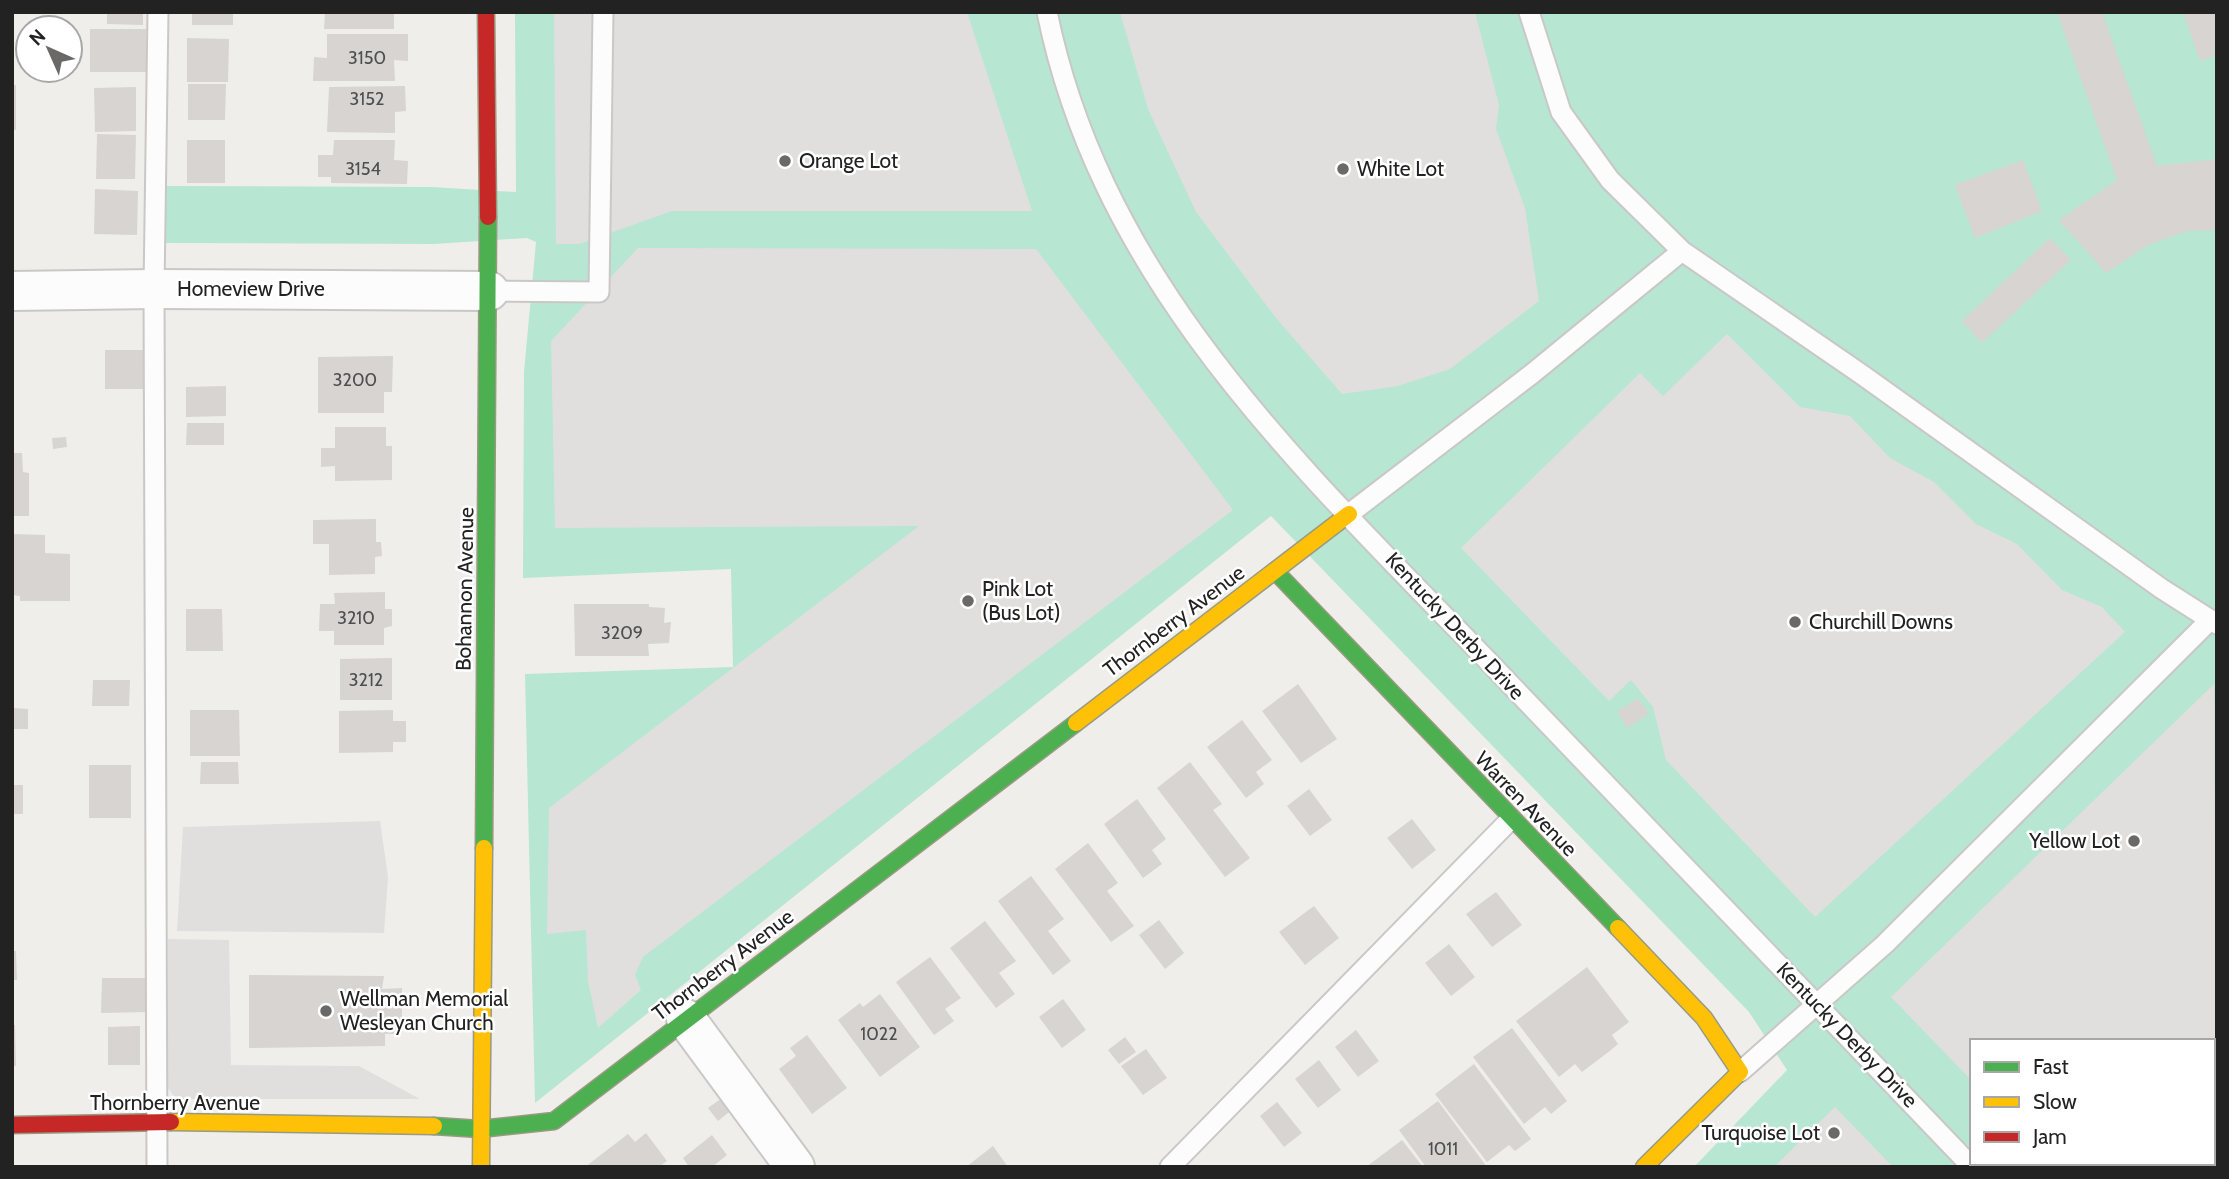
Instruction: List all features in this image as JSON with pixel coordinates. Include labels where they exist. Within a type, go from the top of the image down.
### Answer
[{"type":"street","name":"Bohannon Avenue","points":[[481,1167],[489,291],[486,12]]},
{"type":"street","name":"Homeview Drive","points":[[12,291],[489,291]]},
{"type":"street","name":"Thornberry Avenue","points":[[12,1125],[156,1122],[426,1125],[480,1129],[554,1121],[1349,514]]},
{"type":"street","name":"Warren Avenue","points":[[1275,570],[1704,1018],[1740,1072]]},
{"type":"street","points":[[686,1019],[795,1167]]},
{"type":"street","points":[[1644,1167],[1740,1072]]},
{"type":"lane","points":[[156,1167],[154,289],[158,12]]},
{"type":"lane","points":[[489,291],[599,292],[603,12]]},
{"type":"lane","name":"Kentucky Derby Drive","points":[[1047,12],[1079,125],[1112,203],[1146,265],[1220,370],[1349,514],[1970,1165]]},
{"type":"lane","points":[[1529,12],[1561,112],[1610,180],[1682,251],[1902,402],[2162,589],[2213,622],[1885,944],[1740,1072]]},
{"type":"lane","points":[[1349,514],[1533,373],[1682,251]]},
{"type":"lane","points":[[1170,1167],[1511,819]]},
{"type":"green space","name":"Churchill Downs","points":[[515,12],[2217,12],[2217,1167],[1694,1167],[1787,1070],[1749,1012],[1271,516],[535,1103],[525,674],[733,667],[731,569],[523,578],[524,372],[536,242],[527,238],[434,244],[165,243],[164,186],[431,187],[516,192]]},
{"type":"shaded area","name":"Orange Lot","points":[[554,12],[967,12],[1032,211],[672,211],[579,244],[556,244]]},
{"type":"shaded area","name":"White Lot","points":[[1120,12],[1475,12],[1499,105],[1496,129],[1525,208],[1539,301],[1450,369],[1398,386],[1342,394],[1276,318],[1196,212],[1148,109]]},
{"type":"shaded area","name":"Pink Lot (Bus Lot)","points":[[638,248],[1036,249],[1233,510],[643,957],[635,975],[641,990],[598,1028],[588,981],[586,930],[547,934],[549,808],[919,526],[555,528],[551,341]]},
{"type":"shaded area","points":[[1727,334],[1800,407],[1850,416],[1890,458],[1934,482],[1976,524],[2017,544],[2062,590],[2102,607],[2125,632],[1815,917],[1666,760],[1653,707],[1631,680],[1609,701],[1461,548],[1640,373],[1663,396]]},
{"type":"shaded area","name":"Yellow Lot","points":[[2214,684],[2217,1167],[2052,1165],[2215,1165],[2215,1039],[1970,1039],[1970,1079],[1891,997]]},
{"type":"shaded area","points":[[380,821],[388,877],[384,933],[177,931],[183,827]]},
{"type":"shaded area","points":[[168,939],[229,940],[231,1065],[359,1066],[420,1099],[181,1099],[173,1095],[168,1088]]},
{"type":"shaded area","name":"Turquoise Lot","points":[[1835,1107],[1893,1167],[1774,1167]]},
{"type":"building","points":[[107,12],[143,12],[143,25],[107,24]]},
{"type":"building","points":[[192,12],[233,12],[233,25],[192,25]]},
{"type":"building","points":[[325,12],[394,12],[394,29],[324,29]]},
{"type":"building","points":[[2057,12],[2102,12],[2157,166],[2217,159],[2217,230],[2187,231],[2148,245],[2106,273],[2059,220],[2117,180]]},
{"type":"building","points":[[2183,12],[2217,12],[2217,55],[2200,61]]},
{"type":"building","points":[[90,29],[146,29],[146,72],[90,72]]},
{"type":"building","points":[[327,34],[408,34],[408,61],[394,60],[395,81],[313,81],[314,57],[327,58]]},
{"type":"building","points":[[187,38],[229,39],[228,82],[187,82]]},
{"type":"building","points":[[188,84],[226,84],[225,120],[188,120]]},
{"type":"building","points":[[12,85],[16,85],[16,130],[12,130]]},
{"type":"building","points":[[405,86],[406,111],[395,112],[395,133],[327,132],[329,87]]},
{"type":"building","points":[[136,87],[136,131],[95,132],[94,88]]},
{"type":"building","points":[[97,134],[136,135],[135,179],[96,179]]},
{"type":"building","points":[[187,140],[225,140],[225,183],[187,183]]},
{"type":"building","points":[[334,140],[395,140],[394,160],[408,161],[407,184],[331,183],[331,177],[318,177],[318,155],[333,155]]},
{"type":"building","points":[[2023,160],[2042,211],[1975,238],[1955,185]]},
{"type":"building","points":[[95,189],[138,191],[137,235],[94,234]]},
{"type":"building","points":[[2050,238],[2071,260],[1982,343],[1962,321]]},
{"type":"building","points":[[105,350],[144,350],[144,389],[105,389]]},
{"type":"building","points":[[393,356],[392,392],[384,392],[384,413],[318,413],[318,357]]},
{"type":"building","points":[[226,386],[226,416],[186,417],[186,387]]},
{"type":"building","points":[[187,423],[224,423],[224,445],[186,445]]},
{"type":"building","points":[[335,427],[386,427],[386,446],[392,446],[392,480],[335,481],[335,466],[321,467],[321,448],[335,448]]},
{"type":"building","points":[[66,437],[67,447],[53,449],[52,438]]},
{"type":"building","points":[[12,453],[22,453],[23,472],[29,473],[29,516],[12,516]]},
{"type":"building","points":[[376,519],[376,542],[381,542],[382,556],[375,557],[375,574],[329,575],[329,544],[313,544],[313,520]]},
{"type":"building","points":[[12,534],[45,535],[45,553],[70,554],[70,601],[20,601],[20,596],[12,595]]},
{"type":"building","points":[[385,592],[385,609],[392,609],[392,626],[384,628],[384,645],[334,645],[334,631],[319,631],[320,604],[335,604],[334,593]]},
{"type":"building","points":[[574,604],[649,604],[649,607],[665,608],[664,623],[671,622],[669,643],[648,644],[649,656],[575,656]]},
{"type":"building","points":[[186,609],[222,609],[223,651],[186,651]]},
{"type":"building","points":[[392,658],[392,700],[340,700],[340,659]]},
{"type":"building","points":[[93,680],[130,680],[129,706],[92,706]]},
{"type":"building","points":[[1298,684],[1337,739],[1301,763],[1262,711]]},
{"type":"building","points":[[1638,698],[1649,713],[1628,728],[1617,712]]},
{"type":"building","points":[[12,708],[28,709],[28,729],[12,729]]},
{"type":"building","points":[[190,710],[239,710],[240,756],[190,756]]},
{"type":"building","points":[[393,710],[393,721],[406,721],[406,742],[393,742],[393,752],[339,753],[339,711]]},
{"type":"building","points":[[1242,720],[1272,760],[1256,772],[1264,784],[1246,798],[1207,747]]},
{"type":"building","points":[[201,762],[238,762],[239,784],[200,784]]},
{"type":"building","points":[[1190,762],[1222,804],[1213,810],[1250,858],[1225,877],[1157,788]]},
{"type":"building","points":[[89,765],[131,765],[131,818],[89,818]]},
{"type":"building","points":[[12,785],[23,785],[23,814],[12,814]]},
{"type":"building","points":[[1309,789],[1332,820],[1310,836],[1287,806]]},
{"type":"building","points":[[1137,799],[1166,839],[1152,850],[1162,864],[1143,878],[1104,824]]},
{"type":"building","points":[[1412,819],[1436,850],[1412,869],[1387,838]]},
{"type":"building","points":[[1088,843],[1118,883],[1107,891],[1134,926],[1111,942],[1055,869]]},
{"type":"building","points":[[1031,876],[1064,919],[1048,931],[1071,961],[1053,975],[998,901]]},
{"type":"building","points":[[1496,892],[1522,925],[1492,947],[1466,914]]},
{"type":"building","points":[[1314,906],[1339,938],[1305,965],[1279,932]]},
{"type":"building","points":[[1159,920],[1184,953],[1165,969],[1139,935]]},
{"type":"building","points":[[985,921],[1016,961],[999,973],[1015,994],[996,1008],[950,948]]},
{"type":"building","points":[[1449,944],[1475,977],[1451,996],[1425,963]]},
{"type":"building","points":[[12,951],[16,951],[17,980],[12,980]]},
{"type":"building","points":[[930,957],[961,998],[945,1009],[954,1021],[934,1035],[896,982]]},
{"type":"building","points":[[1587,967],[1629,1022],[1612,1035],[1618,1044],[1611,1050],[1582,1072],[1575,1064],[1559,1077],[1516,1021]]},
{"type":"building","name":"Wellman Memorial Wesleyan Church","points":[[249,975],[384,976],[382,989],[402,988],[402,1034],[385,1034],[385,1046],[249,1048]]},
{"type":"building","points":[[102,978],[147,978],[148,1012],[101,1013]]},
{"type":"building","points":[[880,994],[920,1047],[880,1077],[838,1020],[860,1003],[863,1007]]},
{"type":"building","points":[[1063,999],[1086,1030],[1062,1048],[1039,1017]]},
{"type":"building","points":[[12,1025],[15,1025],[16,1066],[12,1066]]},
{"type":"building","points":[[140,1026],[140,1065],[108,1065],[108,1027]]},
{"type":"building","points":[[1512,1028],[1567,1101],[1551,1114],[1545,1107],[1524,1124],[1473,1057]]},
{"type":"building","points":[[1356,1030],[1379,1061],[1358,1077],[1335,1047]]},
{"type":"building","points":[[807,1035],[847,1088],[812,1114],[779,1069],[796,1056],[790,1048]]},
{"type":"building","points":[[1125,1037],[1136,1052],[1119,1064],[1108,1050]]},
{"type":"building","points":[[1146,1049],[1167,1078],[1143,1095],[1121,1066]]},
{"type":"building","points":[[1319,1060],[1341,1090],[1318,1108],[1295,1079]]},
{"type":"building","points":[[1474,1064],[1531,1139],[1515,1151],[1509,1145],[1487,1162],[1435,1094]]},
{"type":"building","points":[[725,1096],[734,1108],[718,1121],[708,1108]]},
{"type":"building","points":[[1438,1101],[1487,1167],[1426,1167],[1399,1130]]},
{"type":"building","points":[[1277,1102],[1302,1133],[1284,1147],[1260,1116]]},
{"type":"building","points":[[646,1133],[667,1161],[659,1167],[585,1167],[628,1134],[635,1142]]},
{"type":"building","points":[[712,1135],[727,1155],[712,1167],[689,1167],[683,1158]]},
{"type":"building","points":[[1402,1140],[1423,1167],[1366,1167]]},
{"type":"building","points":[[993,1146],[1008,1167],[966,1167]]},
{"type":"traffic: fast","points":[[484,848],[488,217]]},
{"type":"traffic: fast","points":[[1275,571],[1618,928]]},
{"type":"traffic: fast","points":[[434,1126],[480,1129],[554,1121],[1076,723]]},
{"type":"traffic: slow","points":[[1076,723],[1349,514]]},
{"type":"traffic: slow","points":[[481,1167],[484,848]]},
{"type":"traffic: slow","points":[[1618,928],[1704,1018],[1740,1072],[1644,1167]]},
{"type":"traffic: slow","points":[[171,1122],[434,1126]]},
{"type":"traffic: jam","points":[[486,12],[488,217]]},
{"type":"traffic: jam","points":[[12,1125],[171,1122]]},
{"type":"place","name":"Orange Lot","points":[[785,161]]},
{"type":"place","name":"White Lot","points":[[1343,169]]},
{"type":"place","name":"Pink Lot (Bus Lot)","points":[[968,601]]},
{"type":"place","name":"Churchill Downs","points":[[1795,622]]},
{"type":"place","name":"Yellow Lot","points":[[2134,841]]},
{"type":"place","name":"Wellman Memorial Wesleyan Church","points":[[326,1011]]},
{"type":"place","name":"Turquoise Lot","points":[[1834,1133]]}]
